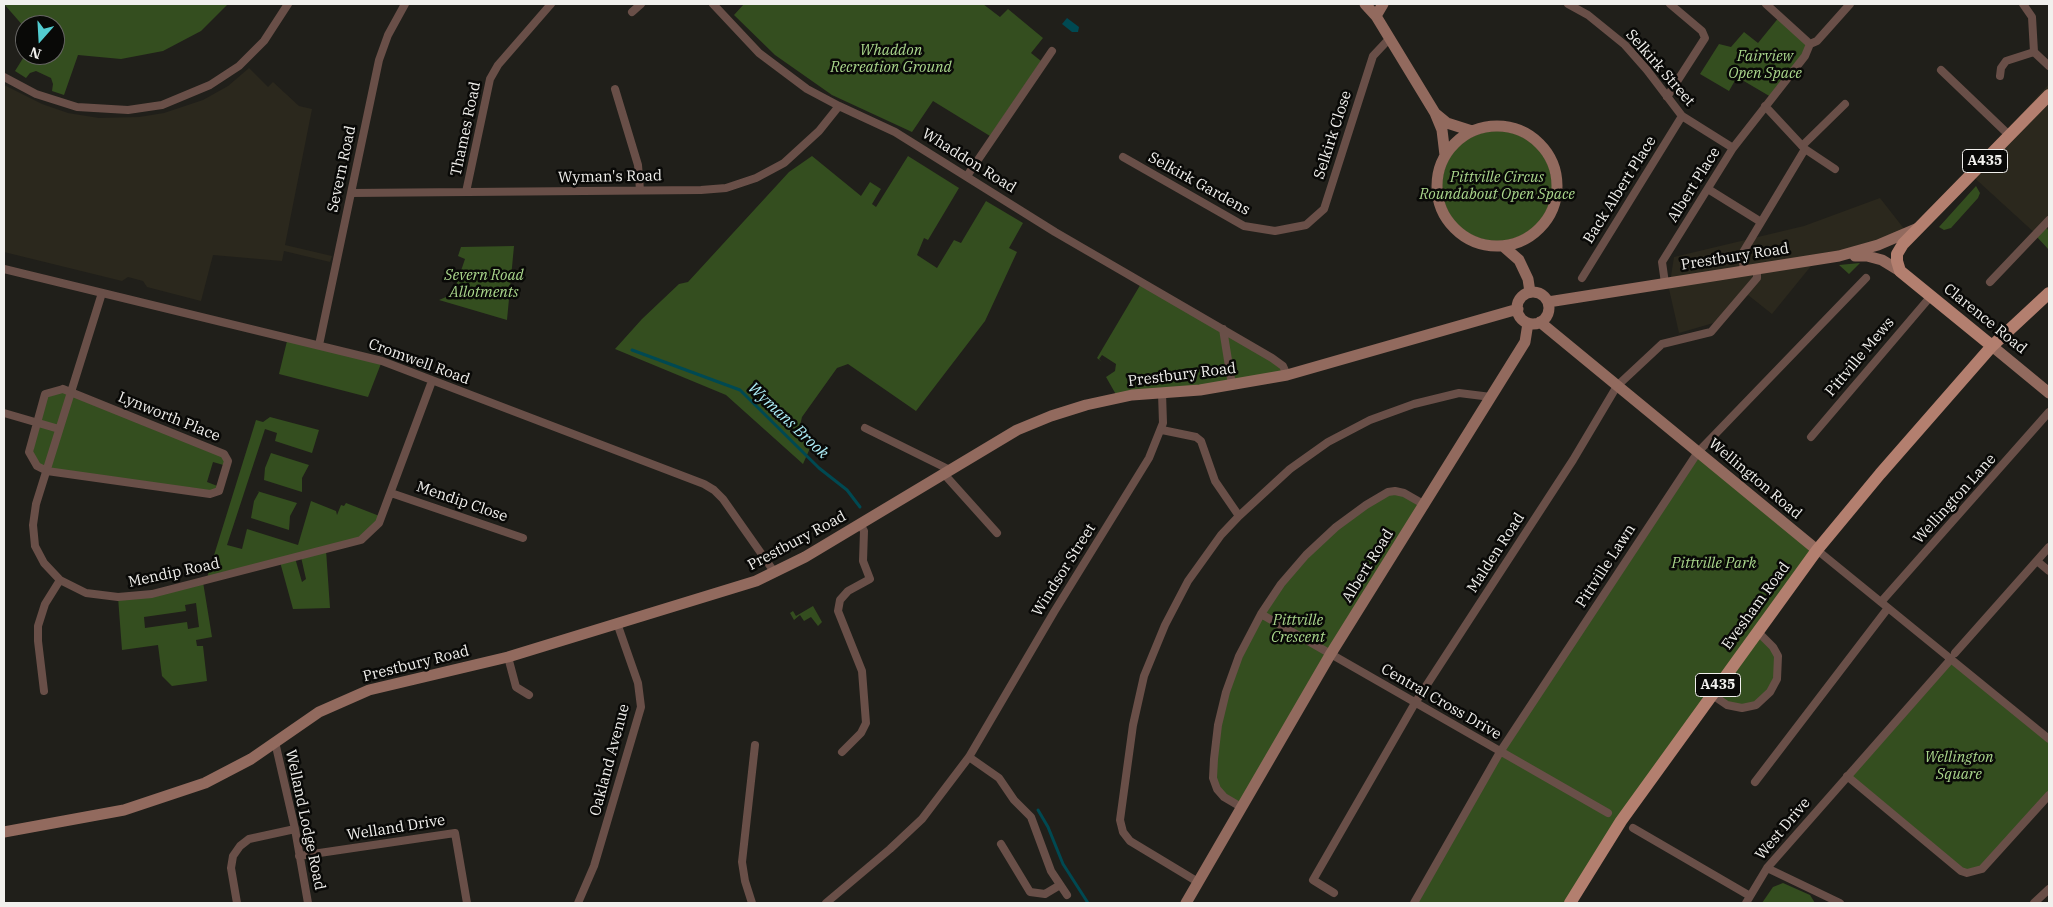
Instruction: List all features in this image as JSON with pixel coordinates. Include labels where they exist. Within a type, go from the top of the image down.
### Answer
[{"type":"main road","points":[[1365,4],[1376,16],[1435,113],[1442,130],[1445,156]]},
{"type":"main road","points":[[1376,16],[1383,4]]},
{"type":"main road","name":"A435","points":[[1900,271],[1897,261],[1898,250],[2049,95]]},
{"type":"main road","points":[[1435,113],[1447,123],[1472,131]]},
{"type":"main road","points":[[1492,126],[1515,129],[1536,140],[1552,162],[1557,180],[1554,207],[1539,230],[1524,240],[1503,246],[1485,246],[1469,240],[1449,222],[1440,207],[1437,190],[1438,172],[1445,156],[1457,141],[1472,131],[1492,126]]},
{"type":"main road","name":"Prestbury Road","points":[[1548,302],[1838,256],[1878,245],[1921,226]]},
{"type":"main road","points":[[1519,260],[1524,240]]},
{"type":"main road","points":[[1503,246],[1519,260],[1528,279],[1530,292]]},
{"type":"main road","name":"Clarence Road","points":[[1838,256],[1867,256],[1882,260],[1900,271],[2049,393]]},
{"type":"main road","points":[[1530,292],[1539,293],[1548,302],[1549,312],[1534,322],[1521,317],[1518,309],[1521,298],[1530,292]]},
{"type":"main road","name":"A435","points":[[1992,346],[2049,293]]},
{"type":"main road","name":"Prestbury Road","points":[[4,832],[80,819],[152,802],[220,776],[319,712],[369,690],[508,657],[743,586],[775,573],[1017,430],[1051,416],[1118,398],[1232,385],[1287,375],[1518,309]]},
{"type":"main road","name":"Wellington Road","points":[[1534,322],[1617,386],[1817,550]]},
{"type":"main road","name":"Albert Road","points":[[1186,903],[1330,655],[1525,342],[1534,322]]},
{"type":"main road","name":"Evesham Road","points":[[1570,903],[1621,821],[1711,694],[1817,550],[1880,474],[1992,346]]},
{"type":"street","points":[[4,76],[36,94],[77,107],[119,110],[162,105],[210,85],[239,66],[264,41],[288,4]]},
{"type":"street","name":"Severn Road","points":[[319,345],[379,60],[388,35],[405,4]]},
{"type":"street","name":"Thames Road","points":[[466,192],[490,79],[498,65],[550,4]]},
{"type":"street","points":[[632,12],[641,4]]},
{"type":"street","name":"Whaddon Road","points":[[713,4],[742,37],[775,66],[807,89],[895,132],[1056,232],[1223,328],[1283,366],[1287,375]]},
{"type":"street","name":"Selkirk Street","points":[[1568,4],[1588,14],[1619,40],[1647,70],[1682,116],[1733,148]]},
{"type":"street","points":[[1667,97],[1705,38],[1702,31],[1670,4]]},
{"type":"street","points":[[1766,4],[1810,44]]},
{"type":"street","name":"Albert Place","points":[[1665,284],[1662,262],[1733,148],[1805,56],[1810,44],[1817,41],[1850,4]]},
{"type":"street","points":[[2023,4],[2032,17],[2034,52],[2049,66]]},
{"type":"street","name":"Selkirk Close","points":[[1293,229],[1312,222],[1324,209],[1373,56],[1389,38]]},
{"type":"street","points":[[967,176],[1052,51]]},
{"type":"street","points":[[2000,76],[2001,68],[2006,61],[2034,52]]},
{"type":"street","points":[[1941,70],[2010,136]]},
{"type":"street","points":[[615,88],[638,165],[640,190]]},
{"type":"street","points":[[1744,271],[1742,254],[1804,147],[1845,104]]},
{"type":"street","name":"Wyman's Road","points":[[351,193],[718,189],[756,178],[784,163],[829,121],[839,106]]},
{"type":"street","points":[[1765,106],[1804,147],[1835,169]]},
{"type":"street","name":"Back Albert Place","points":[[1582,278],[1682,116]]},
{"type":"street","name":"Selkirk Gardens","points":[[1122,157],[1244,226],[1267,231],[1293,229]]},
{"type":"street","points":[[1708,189],[1762,222]]},
{"type":"street","points":[[1990,282],[2049,220]]},
{"type":"street","name":"Cromwell Road","points":[[4,269],[382,361],[709,487],[723,499],[775,573]]},
{"type":"street","name":"Malden Road","points":[[1334,893],[1313,880],[1415,703],[1573,460],[1617,386],[1662,344],[1709,334],[1757,278],[1756,269]]},
{"type":"street","name":"Pittville Lawn","points":[[1414,903],[1500,752],[1698,452],[1866,278]]},
{"type":"street","name":"Mendip Road","points":[[102,293],[34,515],[33,539],[44,563],[60,580],[76,589],[97,595],[118,597],[152,594],[354,543],[376,527],[392,492],[432,381]]},
{"type":"street","name":"Pittville Mews","points":[[1811,437],[1930,296]]},
{"type":"street","points":[[1223,328],[1232,385]]},
{"type":"street","points":[[47,470],[37,466],[29,452],[45,394],[63,390],[71,392]]},
{"type":"street","name":"Lynworth Place","points":[[47,470],[214,495],[219,491],[227,466],[228,460],[224,454],[71,392]]},
{"type":"street","name":"Windsor Street","points":[[826,903],[890,850],[922,818],[969,757],[1054,612],[1138,478],[1162,430],[1164,410],[1162,392]]},
{"type":"street","points":[[1198,882],[1135,844],[1123,832],[1120,820],[1133,725],[1144,676],[1165,625],[1188,581],[1221,535],[1239,516],[1272,485],[1309,455],[1363,424],[1392,411],[1459,393],[1490,397]]},
{"type":"street","name":"Wellington Lane","points":[[1881,602],[2049,412]]},
{"type":"street","points":[[4,413],[59,429]]},
{"type":"street","points":[[865,428],[947,472],[997,533]]},
{"type":"street","points":[[1162,430],[1196,437],[1201,441],[1215,481],[1239,516]]},
{"type":"street","points":[[1241,807],[1224,796],[1214,784],[1215,742],[1232,676],[1261,614],[1281,584],[1306,555],[1336,527],[1366,505],[1388,492],[1395,491],[1404,493],[1425,505]]},
{"type":"street","name":"Mendip Close","points":[[392,492],[523,538]]},
{"type":"street","points":[[842,752],[861,733],[866,723],[862,671],[838,611],[840,600],[848,591],[870,579],[863,560],[864,531],[860,524]]},
{"type":"street","points":[[2049,547],[1847,776],[1961,871],[1967,873],[1982,869],[2049,795]]},
{"type":"street","name":"Wellington Road","points":[[1817,550],[1888,608],[1953,656]]},
{"type":"street","points":[[2037,561],[2049,572]]},
{"type":"street","points":[[44,691],[38,626],[45,604],[60,580]]},
{"type":"street","points":[[1755,782],[1888,608]]},
{"type":"street","name":"Central Cross Drive","points":[[1261,614],[1608,813]]},
{"type":"street","name":"Oakland Avenue","points":[[578,903],[594,866],[641,706],[638,683],[617,623]]},
{"type":"street","points":[[1711,694],[1727,705],[1742,708],[1756,704],[1770,692],[1777,679],[1778,656],[1773,647],[1757,631]]},
{"type":"street","points":[[1953,656],[2049,739]]},
{"type":"street","points":[[508,657],[516,687],[529,695]]},
{"type":"street","name":"Welland Lodge Road","points":[[275,742],[295,830],[308,903]]},
{"type":"street","points":[[752,903],[745,881],[742,862],[755,744]]},
{"type":"street","points":[[969,757],[999,778],[1014,800],[1031,817],[1044,854],[1067,895]]},
{"type":"street","name":"West Drive","points":[[1746,903],[1767,868],[1847,776]]},
{"type":"street","points":[[1633,828],[1750,896]]},
{"type":"street","points":[[237,903],[231,868],[236,850],[249,839],[295,830]]},
{"type":"street","name":"Welland Drive","points":[[299,856],[455,833],[467,903]]},
{"type":"street","points":[[1001,844],[1030,892],[1045,894],[1060,885]]},
{"type":"street","points":[[1767,868],[1840,903]]},
{"type":"street","points":[[2034,903],[2049,889]]},
{"type":"shaded area","points":[[249,68],[268,87],[273,82],[299,106],[312,109],[285,245],[332,256],[330,262],[284,251],[282,261],[213,255],[201,301],[147,287],[143,281],[128,277],[122,281],[4,252],[4,85],[42,104],[68,113],[99,118],[139,117],[164,113],[203,100],[228,86]]},
{"type":"shaded area","points":[[2049,84],[2049,246],[1968,172]]},
{"type":"shaded area","points":[[1880,198],[1905,230],[1811,266],[1772,314],[1748,295],[1717,322],[1679,333],[1669,289],[1674,257],[1804,226]]},
{"type":"green space","points":[[4,4],[228,4],[201,31],[163,51],[121,59],[78,55],[64,95],[52,91],[53,84],[51,78],[36,71],[30,73],[26,78],[15,71],[19,65],[65,65],[65,15],[15,15],[15,17]]},
{"type":"green space","name":"Whaddon Recreation Ground","points":[[744,4],[983,4],[1000,17],[1008,9],[1043,38],[1031,53],[1041,61],[990,136],[933,101],[912,132],[832,95],[775,55],[734,15]]},
{"type":"green space","name":"Fairview Open Space","points":[[1780,16],[1810,44],[1771,97],[1737,77],[1729,91],[1700,74],[1719,44],[1731,47],[1744,32],[1758,43]]},
{"type":"green space","name":"Pittville Circus Roundabout Open Space","points":[[1497,131],[1518,135],[1536,147],[1548,165],[1552,186],[1548,207],[1536,225],[1518,237],[1497,241],[1476,237],[1458,225],[1446,207],[1442,186],[1446,165],[1458,147],[1476,135]]},
{"type":"green space","points":[[812,156],[861,196],[870,182],[881,189],[872,204],[876,207],[908,156],[959,188],[928,240],[924,238],[917,255],[937,268],[954,240],[961,243],[986,201],[1023,223],[1009,248],[1017,252],[985,321],[916,411],[848,364],[837,368],[802,417],[798,434],[811,446],[803,464],[726,395],[615,349],[642,319],[679,284],[688,282],[789,172]]},
{"type":"green space","points":[[1976,186],[1980,193],[1978,198],[1951,228],[1944,230],[1939,227]]},
{"type":"green space","points":[[2046,228],[2049,231],[2049,250],[2037,237]]},
{"type":"green space","name":"Severn Road Allotments","points":[[514,246],[507,320],[439,300],[453,294],[465,259],[458,256],[461,247]]},
{"type":"green space","points":[[1860,263],[1849,274],[1839,265]]},
{"type":"green space","points":[[1142,282],[1272,358],[1287,375],[1118,398],[1106,377],[1115,371],[1116,364],[1102,355],[1099,359],[1102,362],[1097,358]]},
{"type":"green space","points":[[288,337],[382,361],[368,397],[279,374]]},
{"type":"green space","points":[[63,389],[224,454],[227,466],[213,462],[207,482],[220,487],[217,494],[47,471],[32,459],[37,423],[45,394]]},
{"type":"green space","points":[[270,417],[319,430],[312,453],[275,441],[277,433],[265,429],[227,545],[242,549],[247,529],[298,545],[311,501],[336,511],[337,515],[341,505],[344,506],[346,503],[382,517],[367,535],[326,550],[330,608],[293,609],[280,562],[206,581],[256,420],[263,422]],"holes":[[[301,557],[306,579],[302,582],[295,558]]]},
{"type":"green space","name":"Pittville Park","points":[[1698,452],[1817,550],[1758,632],[1768,641],[1779,664],[1766,697],[1742,708],[1712,695],[1570,903],[1415,903],[1500,752]]},
{"type":"green space","points":[[271,453],[309,465],[302,478],[302,492],[264,480],[265,468]]},
{"type":"green space","points":[[257,491],[297,503],[290,516],[289,530],[251,518],[254,501],[259,492]]},
{"type":"green space","name":"Pittville Crescent","points":[[1395,491],[1425,505],[1241,807],[1217,789],[1214,759],[1232,676],[1271,599],[1336,527]]},
{"type":"green space","points":[[203,582],[212,637],[196,640],[197,646],[203,646],[207,681],[172,686],[162,676],[158,645],[122,650],[118,597]],"holes":[[[196,603],[199,627],[188,629],[187,622],[145,628],[144,617],[186,611],[185,605]]]},
{"type":"green space","points":[[813,606],[822,622],[818,626],[811,617],[804,621],[800,615],[794,620],[790,613],[793,611],[796,616]]},
{"type":"green space","name":"Wellington Square","points":[[1951,659],[2049,739],[2049,795],[1982,869],[1967,873],[1847,776]]},
{"type":"green space","points":[[1783,883],[1810,895],[1815,903],[1762,903],[1773,887]]},
{"type":"water","points":[[1067,18],[1079,27],[1078,32],[1072,32],[1062,24]]},
{"type":"waterway","name":"Wymans Brook","points":[[632,350],[740,390],[819,468],[847,490],[860,507]]},
{"type":"waterway","name":"Wymans Brook","points":[[1038,810],[1048,827],[1063,864],[1088,903]]}]
